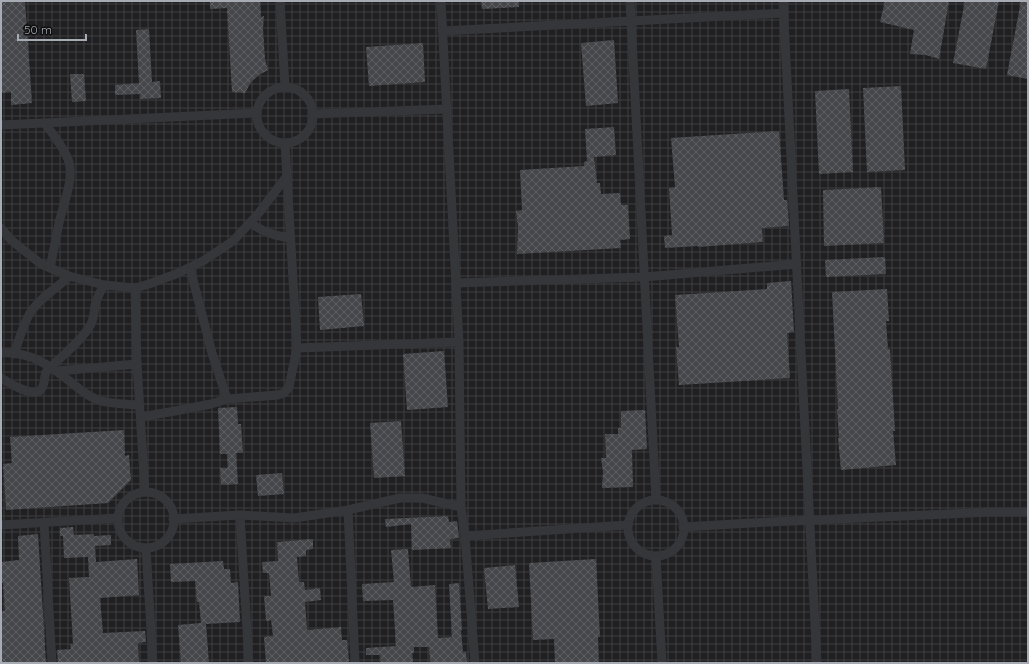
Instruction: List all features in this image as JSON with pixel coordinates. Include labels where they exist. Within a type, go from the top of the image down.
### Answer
[{"type":"street","points":[[280,1],[285,87]]},
{"type":"street","points":[[441,1],[459,342],[461,507],[465,536],[475,663]]},
{"type":"street","points":[[630,1],[656,500]]},
{"type":"street","points":[[783,1],[817,663]]},
{"type":"street","points":[[442,30],[784,13]]},
{"type":"street","points":[[285,87],[296,90],[305,96],[311,106],[312,117],[310,127],[303,136],[294,142],[285,143],[273,141],[264,134],[259,125],[257,113],[259,104],[265,96],[275,89],[285,87]]},
{"type":"street","points":[[312,114],[447,108]]},
{"type":"street","points":[[1,125],[257,113]]},
{"type":"street","points":[[45,123],[67,156],[70,171],[50,268]]},
{"type":"street","points":[[141,417],[212,404],[227,399],[258,398],[278,395],[284,393],[289,387],[297,348],[285,143]]},
{"type":"street","points":[[1,228],[12,240],[41,264],[69,276],[104,285],[135,288],[190,268],[233,241],[258,214],[286,176]]},
{"type":"street","points":[[250,223],[275,235],[290,238]]},
{"type":"street","points":[[456,283],[644,276],[797,264]]},
{"type":"street","points":[[190,268],[212,353],[227,399]]},
{"type":"street","points":[[14,354],[24,325],[31,312],[43,298],[69,276]]},
{"type":"street","points":[[54,369],[90,325],[94,316],[98,296],[104,285]]},
{"type":"street","points":[[135,288],[137,364],[145,492]]},
{"type":"street","points":[[297,348],[459,342]]},
{"type":"street","points":[[1,354],[29,356],[54,369],[86,394],[98,400],[140,405]]},
{"type":"street","points":[[1,378],[13,385],[29,391],[37,392],[42,388],[46,372],[54,369],[137,364]]},
{"type":"street","points":[[145,492],[157,495],[166,502],[172,511],[173,522],[171,532],[164,542],[155,547],[146,548],[134,546],[125,539],[120,530],[118,518],[120,509],[126,501],[136,494],[145,492]]},
{"type":"street","points":[[173,519],[240,515],[294,518],[348,510],[400,498],[422,498],[461,507]]},
{"type":"street","points":[[656,500],[668,502],[677,509],[682,518],[684,530],[682,540],[675,549],[666,554],[656,556],[645,553],[635,546],[630,538],[628,525],[636,508],[646,502],[656,500]]},
{"type":"street","points":[[348,510],[355,663]]},
{"type":"street","points":[[683,526],[992,512],[1028,512]]},
{"type":"street","points":[[240,515],[249,663]]},
{"type":"street","points":[[1,525],[118,518]]},
{"type":"street","points":[[44,522],[52,663]]},
{"type":"street","points":[[465,536],[628,525]]},
{"type":"street","points":[[146,548],[153,663]]},
{"type":"street","points":[[656,556],[662,663]]},
{"type":"shaded area","points":[[1,1],[1028,1],[1028,663],[1,663]]},
{"type":"building","points":[[1,1],[25,1],[32,103],[11,105],[11,92],[1,93]]},
{"type":"building","points":[[210,1],[260,1],[261,17],[264,16],[263,29],[265,59],[268,70],[251,82],[245,93],[232,92],[227,8],[210,9]]},
{"type":"building","points":[[481,1],[519,1],[519,7],[482,9]]},
{"type":"building","points":[[885,1],[949,1],[939,59],[926,55],[910,54],[914,30],[880,22]]},
{"type":"building","points":[[965,1],[999,1],[986,69],[953,63]]},
{"type":"building","points":[[1021,1],[1028,1],[1028,79],[1007,75]]},
{"type":"building","points":[[149,29],[152,82],[160,81],[161,98],[140,99],[140,94],[115,95],[115,85],[139,83],[136,30]]},
{"type":"building","points":[[614,40],[618,103],[586,106],[581,43]]},
{"type":"building","points":[[423,43],[425,82],[369,86],[366,47]]},
{"type":"building","points":[[70,74],[84,74],[86,101],[72,102]]},
{"type":"building","points":[[901,86],[905,170],[867,172],[863,88]]},
{"type":"building","points":[[849,89],[853,172],[819,174],[815,91]]},
{"type":"building","points":[[614,127],[616,155],[594,157],[597,183],[600,183],[601,194],[620,193],[621,205],[628,205],[630,239],[620,240],[621,248],[517,254],[518,227],[516,211],[522,210],[520,170],[584,166],[584,162],[587,161],[585,129]]},
{"type":"building","points":[[779,131],[784,200],[787,200],[789,226],[762,228],[763,242],[665,248],[664,236],[672,235],[669,188],[675,187],[671,138]]},
{"type":"building","points":[[881,187],[884,243],[824,246],[823,190]]},
{"type":"building","points":[[885,257],[886,274],[826,277],[825,260]]},
{"type":"building","points":[[791,281],[794,332],[787,333],[790,378],[679,385],[676,347],[679,347],[675,295],[767,289],[767,283]]},
{"type":"building","points":[[887,289],[889,321],[886,321],[888,349],[890,349],[895,431],[893,431],[896,465],[841,470],[838,438],[832,292]]},
{"type":"building","points":[[361,294],[364,326],[320,330],[318,297]]},
{"type":"building","points":[[444,351],[448,407],[407,410],[403,354]]},
{"type":"building","points":[[237,407],[238,424],[241,424],[243,453],[236,453],[238,484],[221,485],[220,468],[228,468],[227,454],[220,454],[218,408]]},
{"type":"building","points":[[645,410],[647,449],[632,450],[633,487],[602,488],[603,472],[601,458],[606,458],[605,434],[618,434],[618,428],[621,428],[621,411]]},
{"type":"building","points":[[401,421],[405,476],[374,478],[370,423]]},
{"type":"building","points":[[124,430],[125,456],[129,455],[131,480],[108,503],[6,510],[3,464],[12,463],[10,437]]},
{"type":"building","points":[[282,473],[284,494],[258,496],[256,475]]},
{"type":"building","points":[[448,516],[449,522],[457,521],[459,537],[450,539],[451,548],[412,550],[411,524],[386,527],[385,519]]},
{"type":"building","points":[[73,527],[74,535],[111,535],[111,545],[95,546],[96,562],[137,559],[139,595],[100,598],[103,633],[145,631],[146,642],[138,643],[139,663],[58,663],[57,650],[71,649],[70,644],[73,644],[69,578],[89,577],[88,557],[64,558],[63,536],[60,536],[60,528]]},
{"type":"building","points":[[38,534],[46,663],[1,663],[1,611],[5,611],[3,583],[1,583],[1,562],[19,560],[18,536]]},
{"type":"building","points":[[313,539],[313,549],[306,550],[306,556],[297,557],[299,582],[304,582],[305,590],[320,588],[321,600],[305,602],[307,630],[341,627],[342,640],[347,640],[349,663],[266,663],[264,637],[273,636],[271,620],[266,621],[264,596],[271,596],[269,573],[263,573],[262,562],[278,561],[277,542]]},
{"type":"building","points":[[408,549],[411,587],[435,585],[438,638],[452,637],[449,584],[459,583],[463,652],[466,652],[467,662],[430,663],[429,647],[414,647],[414,653],[412,653],[413,663],[381,663],[380,655],[366,655],[366,648],[396,646],[393,600],[363,601],[362,584],[394,582],[391,550]]},
{"type":"building","points":[[596,559],[600,637],[598,637],[599,663],[555,663],[554,639],[533,640],[529,563]]},
{"type":"building","points":[[223,561],[224,569],[230,569],[231,583],[238,582],[240,622],[206,624],[209,663],[181,663],[178,625],[201,623],[199,602],[197,602],[195,581],[171,582],[170,564]]},
{"type":"building","points":[[515,565],[519,607],[488,609],[484,568]]}]
